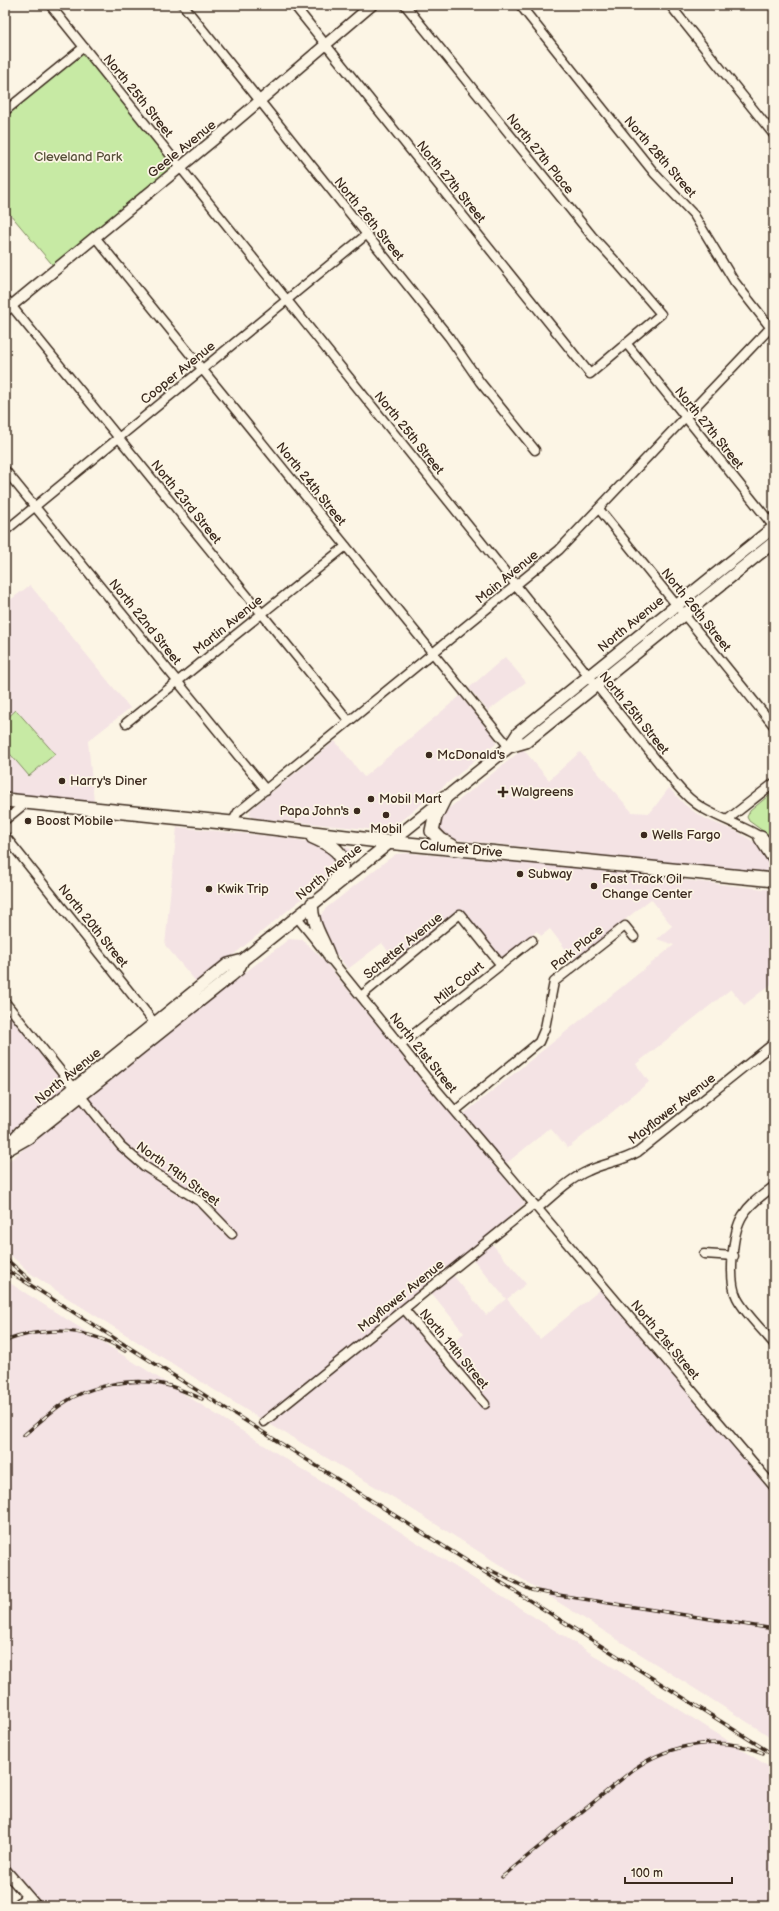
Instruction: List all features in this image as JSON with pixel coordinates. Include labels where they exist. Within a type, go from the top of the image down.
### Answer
[{"type":"main road","name":"North Avenue","points":[[8,1149],[28,1138],[78,1092],[158,1027],[235,973],[243,960],[296,916],[509,746],[518,733],[774,527]]},
{"type":"main road","name":"North Avenue","points":[[509,746],[526,742],[774,542]]},
{"type":"main road","points":[[445,797],[434,817],[432,831],[435,836],[445,843],[465,850]]},
{"type":"main road","name":"Calumet Drive","points":[[5,800],[387,842],[770,880]]},
{"type":"main road","points":[[302,832],[326,843],[339,853],[342,862],[341,868],[330,888]]},
{"type":"main road","points":[[761,838],[774,858]]},
{"type":"main road","points":[[770,880],[774,867]]},
{"type":"main road","points":[[312,903],[316,928],[326,946],[330,958]]},
{"type":"street","name":"North 25th Street","points":[[50,5],[682,792],[703,809],[727,820],[774,846]]},
{"type":"street","name":"North 26th Street","points":[[183,5],[259,102],[449,337],[480,382],[535,450]]},
{"type":"street","name":"North 27th Street","points":[[294,5],[590,374],[626,343],[774,527]]},
{"type":"street","name":"Geele Avenue","points":[[7,305],[95,237],[180,168],[372,5]]},
{"type":"street","name":"North 27th Place","points":[[405,5],[588,231],[661,314],[626,343]]},
{"type":"street","name":"North 28th Street","points":[[520,5],[655,174],[694,215],[727,270],[773,328]]},
{"type":"street","points":[[670,5],[774,135]]},
{"type":"street","points":[[5,111],[84,47]]},
{"type":"street","name":"Cooper Avenue","points":[[5,531],[366,235]]},
{"type":"street","name":"North 24th Street","points":[[95,237],[509,746]]},
{"type":"street","name":"North 23rd Street","points":[[7,305],[118,438],[349,721]]},
{"type":"street","name":"Main Avenue","points":[[232,824],[238,812],[559,550],[773,328]]},
{"type":"street","name":"North 22nd Street","points":[[5,470],[266,790]]},
{"type":"street","name":"North 26th Street","points":[[599,509],[774,726]]},
{"type":"street","name":"Martin Avenue","points":[[126,723],[346,546]]},
{"type":"street","points":[[727,820],[774,783]]},
{"type":"street","points":[[5,820],[27,802]]},
{"type":"street","name":"North 20th Street","points":[[5,836],[158,1027]]},
{"type":"street","name":"Schetter Avenue","points":[[361,996],[460,914],[501,965]]},
{"type":"street","name":"North 21st Street","points":[[296,916],[455,1111],[773,1484]]},
{"type":"street","name":"Park Place","points":[[455,1111],[539,1042],[544,1028],[554,982],[624,926],[634,937]]},
{"type":"street","name":"Milz Court","points":[[400,1045],[532,940]]},
{"type":"street","name":"North 19th Street","points":[[5,1002],[131,1155],[158,1176],[201,1202],[232,1234]]},
{"type":"street","name":"Mayflower Avenue","points":[[264,1422],[404,1309],[536,1206],[588,1170],[618,1162],[638,1152],[774,1043]]},
{"type":"street","points":[[774,1186],[753,1203],[741,1217],[736,1234],[732,1278],[737,1297],[741,1305],[774,1344]]},
{"type":"street","points":[[704,1254],[734,1256]]},
{"type":"street","name":"North 19th Street","points":[[404,1309],[485,1404]]},
{"type":"street","points":[[5,1870],[36,1906]]},
{"type":"street","points":[[16,1906],[26,1896]]},
{"type":"shaded area","points":[[30,585],[130,708],[88,741],[94,802],[22,794],[27,802],[5,800],[5,604]]},
{"type":"shaded area","points":[[505,657],[526,682],[488,711],[469,688]]},
{"type":"shaded area","points":[[460,696],[495,738],[496,744],[388,831],[255,818],[249,815],[251,809],[335,741],[364,777]]},
{"type":"shaded area","points":[[523,749],[549,780],[580,752],[632,812],[650,813],[669,788],[684,804],[696,813],[708,820],[738,832],[757,844],[773,862],[772,868],[763,872],[429,837],[425,834],[425,830],[428,825]]},
{"type":"shaded area","points":[[177,827],[279,837],[349,848],[354,851],[354,856],[198,984],[165,945]]},
{"type":"shaded area","points":[[408,853],[538,864],[774,890],[774,982],[744,1005],[731,989],[636,1064],[649,1082],[568,1148],[550,1128],[498,1170],[525,1203],[486,1237],[526,1284],[507,1299],[540,1339],[600,1290],[774,1495],[774,1739],[396,1499],[251,1413],[69,1299],[30,1273],[5,1250],[5,1164],[226,987],[289,939],[303,940],[320,956],[456,1120],[674,945],[657,939],[672,926],[651,899],[574,960],[550,929],[541,936],[537,931],[506,957],[500,959],[463,914],[396,962],[382,943],[348,969],[320,934],[317,921],[325,909],[396,854]],"holes":[[[467,1252],[506,1299],[486,1315],[447,1268]],[[426,1286],[464,1333],[438,1355],[400,1308]]]},
{"type":"shaded area","points":[[5,1010],[67,1088],[5,1139]]},
{"type":"shaded area","points":[[5,1280],[774,1770],[774,1898],[764,1906],[43,1906],[5,1862]]},
{"type":"green space","name":"Cleveland Park","points":[[84,47],[180,168],[56,269],[5,208],[5,111]]},
{"type":"green space","points":[[16,710],[55,754],[29,776],[5,748],[5,720]]},
{"type":"green space","points":[[774,791],[774,839],[749,821],[747,817],[750,811]]},
{"type":"railway","points":[[5,1258],[30,1280]]},
{"type":"railway","points":[[5,1269],[774,1755]]},
{"type":"railway","points":[[5,1341],[36,1333],[66,1331],[96,1337],[125,1351]]},
{"type":"railway","points":[[24,1435],[52,1411],[72,1398],[84,1392],[110,1385],[150,1382],[172,1387],[202,1399]]},
{"type":"railway","points":[[488,1569],[531,1590],[774,1629]]},
{"type":"railway","points":[[502,1877],[634,1769],[648,1760],[680,1748],[697,1744],[713,1743],[747,1747],[763,1753]]},
{"type":"place","name":"McDonald's","points":[[429,755]]},
{"type":"place","name":"Harry's Diner","points":[[62,781]]},
{"type":"place","name":"Walgreens","points":[[503,792]]},
{"type":"place","name":"Mobil Mart","points":[[371,799]]},
{"type":"place","name":"Papa John's","points":[[357,811]]},
{"type":"place","name":"Mobil","points":[[386,815]]},
{"type":"place","name":"Boost Mobile","points":[[28,821]]},
{"type":"place","name":"Wells Fargo","points":[[644,835]]},
{"type":"place","name":"Subway","points":[[520,874]]},
{"type":"place","name":"Fast Track Oil Change Center","points":[[594,886]]},
{"type":"place","name":"Kwik Trip","points":[[209,889]]}]
